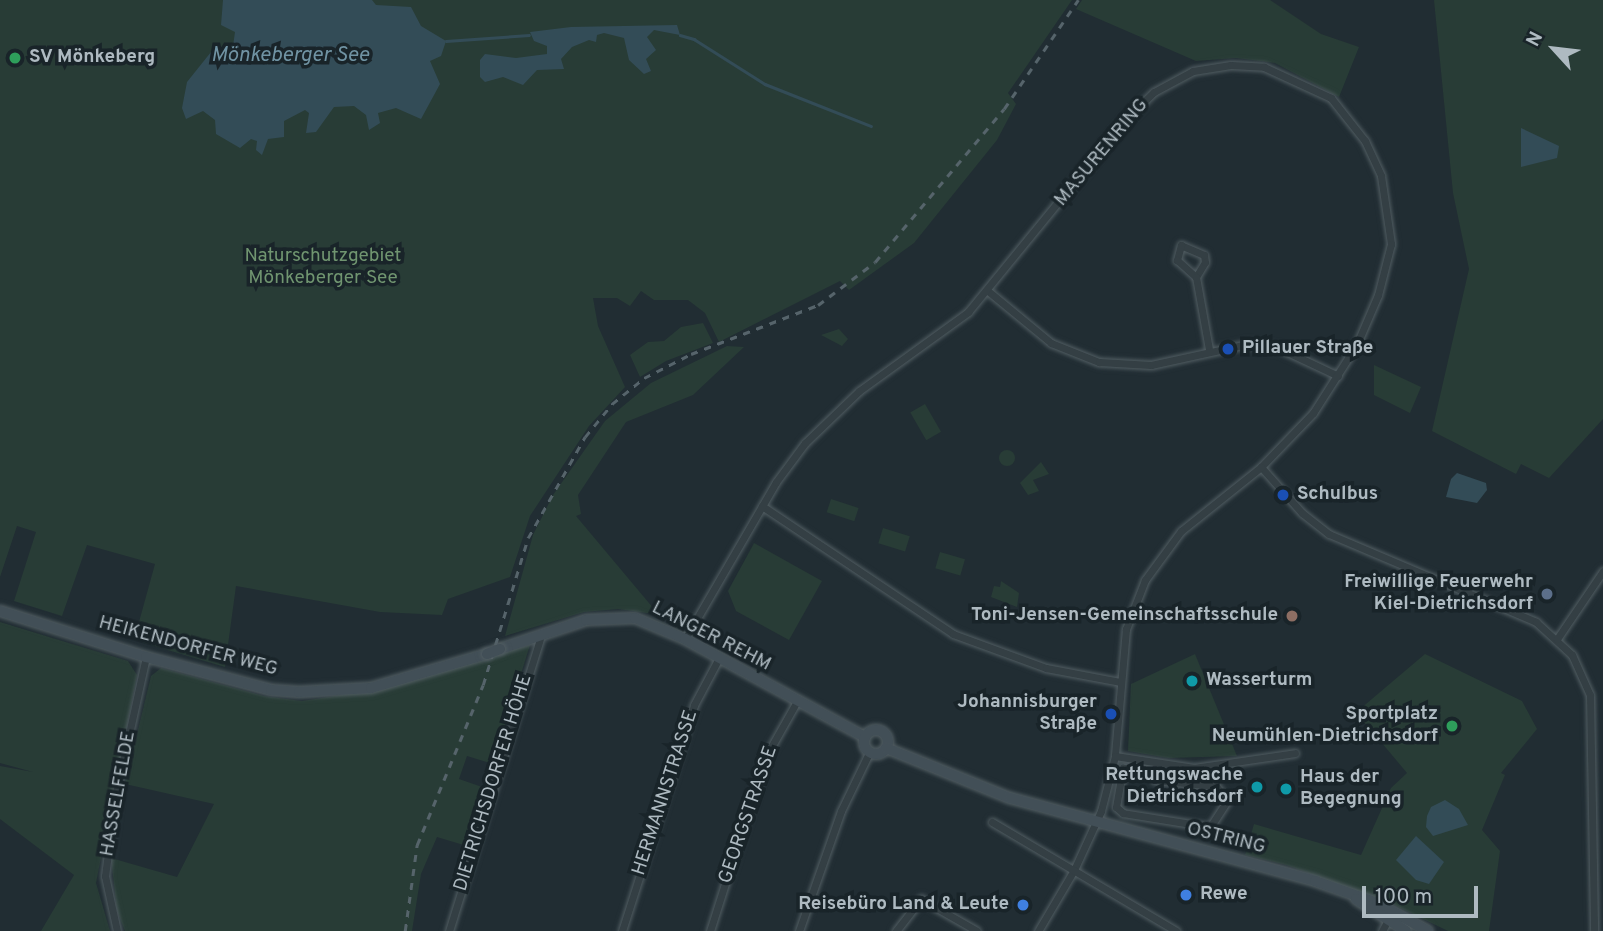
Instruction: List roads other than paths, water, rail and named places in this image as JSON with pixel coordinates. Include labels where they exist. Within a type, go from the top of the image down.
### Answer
[{"type":"street","name":"MASURENRING","points":[[685,639],[762,506],[805,443],[831,415],[954,323],[988,291],[1127,118],[1154,92],[1193,71],[1264,67],[1331,98],[1366,141],[1381,176],[1391,244],[1386,271],[1360,338],[1313,413],[1261,467],[1195,517],[1155,564],[1126,629],[1115,756],[1097,824],[1038,931]]},
{"type":"street","points":[[1196,277],[1205,262],[1204,255],[1181,245],[1177,260],[1196,277],[1209,349]]},
{"type":"street","points":[[988,291],[1051,343],[1099,362],[1151,365],[1209,349],[1264,345],[1338,376]]},
{"type":"street","points":[[1261,467],[1302,513],[1329,534],[1536,622],[1557,639],[1577,663],[1590,695],[1594,931]]},
{"type":"street","points":[[762,506],[953,634],[1046,668],[1120,682]]},
{"type":"street","points":[[1557,639],[1603,571]]},
{"type":"street","name":"HEIKENDORFER WEG","points":[[0,611],[146,657],[271,690],[371,688]]},
{"type":"street","name":"LANGER REHM","points":[[371,688],[487,654],[586,620],[622,616],[654,623],[796,703],[865,737],[881,732],[886,748]]},
{"type":"street","name":"DIETRICHSDORFER HÖHE","points":[[449,931],[541,635]]},
{"type":"street","name":"HASSELFELDE","points":[[117,931],[105,876],[116,793],[146,657]]},
{"type":"street","name":"HERMANNSTRASSE","points":[[622,931],[694,705],[719,658]]},
{"type":"street","name":"GEORGSTRASSE","points":[[710,931],[765,758],[796,703]]},
{"type":"street","points":[[799,931],[841,811],[869,753],[865,737]]},
{"type":"street","points":[[869,753],[881,754],[886,748],[1010,799],[1097,824]]},
{"type":"street","points":[[1115,756],[1194,768],[1294,753]]},
{"type":"street","points":[[1123,768],[1153,772],[1154,780],[1216,786],[1227,801],[1210,827],[1123,813],[1116,807],[1123,768]]},
{"type":"street","points":[[992,822],[1176,931]]},
{"type":"street","name":"OSTRING","points":[[1097,824],[1345,891],[1406,931]]},
{"type":"street","points":[[896,931],[920,899],[977,931]]},
{"type":"street","name":"OSTRING","points":[[1388,921],[1428,931]]},
{"type":"water","name":"Mönkeberger See","points":[[223,0],[372,0],[376,5],[411,7],[421,26],[446,41],[441,56],[430,61],[440,84],[421,119],[396,108],[378,113],[380,123],[369,130],[366,115],[354,106],[334,107],[316,132],[306,133],[309,113],[305,110],[284,121],[284,137],[268,139],[262,155],[256,150],[257,141],[251,139],[240,148],[216,134],[215,120],[203,111],[186,119],[182,108],[187,82],[211,52],[233,46],[235,32],[221,25]]},
{"type":"water","points":[[677,25],[680,35],[654,30],[647,37],[656,50],[646,59],[651,71],[644,74],[629,60],[624,38],[604,33],[597,35],[596,42],[589,40],[572,47],[561,59],[564,69],[537,70],[523,85],[503,77],[485,82],[480,77],[480,60],[485,54],[516,58],[547,54],[547,46],[534,41],[530,32],[571,27]]},
{"type":"water","points":[[1521,128],[1559,146],[1557,158],[1521,167]]},
{"type":"water","points":[[1457,473],[1486,483],[1487,490],[1477,503],[1446,497],[1451,479]]},
{"type":"water","points":[[1445,800],[1459,809],[1468,825],[1433,836],[1426,827],[1427,816],[1431,807]]},
{"type":"water","points":[[1416,836],[1444,862],[1429,884],[1416,880],[1396,860]]},
{"type":"waterway","points":[[446,41],[529,35]]},
{"type":"waterway","points":[[680,35],[694,39],[765,84],[871,126]]},
{"type":"railway","points":[[405,931],[417,845],[483,685],[528,538],[585,437],[612,404],[644,378],[691,354],[818,305],[875,262],[1004,109],[1078,0]]},
{"type":"place","name":"SV Mönkeberg","points":[[15,58]]},
{"type":"place","name":"Pillauer Straße","points":[[1228,349]]},
{"type":"place","name":"Schulbus","points":[[1283,495]]},
{"type":"place","name":"Freiwillige Feuerwehr Kiel-Dietrichsdorf","points":[[1547,594]]},
{"type":"place","name":"Toni-Jensen-Gemeinschaftsschule","points":[[1292,616]]},
{"type":"place","name":"Wasserturm","points":[[1192,681]]},
{"type":"place","name":"Johannisburger Straße","points":[[1111,714]]},
{"type":"place","name":"Sportplatz Neumühlen-Dietrichsdorf","points":[[1452,726]]},
{"type":"place","name":"Rettungswache Dietrichsdorf","points":[[1257,787]]},
{"type":"place","name":"Haus der Begegnung","points":[[1286,789]]},
{"type":"place","name":"Rewe","points":[[1186,895]]},
{"type":"place","name":"Reisebüro Land & Leute","points":[[1023,905]]},
{"type":"park label","name":"Naturschutzgebiet Mönkeberger See","points":[[323,268]]}]
